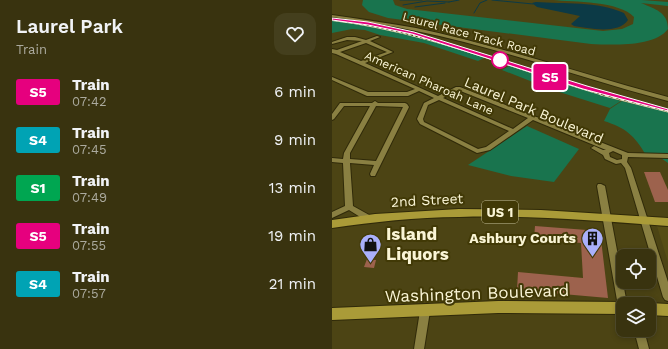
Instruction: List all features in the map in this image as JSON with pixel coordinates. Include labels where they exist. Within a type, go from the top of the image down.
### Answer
[{"type":"main road","name":"2nd Street","points":[[332,224],[368,218],[472,211],[668,222]]},
{"type":"main road","name":"Washington Boulevard","points":[[332,314],[498,307],[616,307]]},
{"type":"main road","points":[[656,309],[668,310]]},
{"type":"street","name":"Laurel Race Track Road","points":[[332,16],[383,22],[445,36],[668,99]]},
{"type":"street","points":[[332,43],[348,37],[391,52],[361,63]]},
{"type":"street","points":[[333,52],[378,37]]},
{"type":"street","name":"American Pharoah Lane","points":[[333,52],[361,63],[513,132]]},
{"type":"street","points":[[332,78],[367,94],[408,94],[419,89]]},
{"type":"street","name":"Laurel Park Boulevard","points":[[438,98],[456,89],[597,150],[607,152],[620,150],[625,157],[620,162],[612,161]]},
{"type":"street","points":[[438,98],[425,106],[420,122],[477,151],[488,149],[530,120]]},
{"type":"street","points":[[349,208],[346,161],[351,144],[375,103]]},
{"type":"street","points":[[332,118],[342,104],[375,103],[401,104],[406,106],[373,174]]},
{"type":"street","name":"Laurel Park Boulevard","points":[[607,152],[612,161],[629,174]]},
{"type":"street","points":[[668,156],[625,157],[624,162],[668,297]]},
{"type":"street","points":[[332,160],[379,163]]},
{"type":"street","points":[[601,186],[621,297]]},
{"type":"street","points":[[332,215],[349,208]]},
{"type":"street","points":[[349,208],[368,218]]},
{"type":"street","points":[[419,349],[425,310]]},
{"type":"street","points":[[641,337],[644,349]]},
{"type":"shaded area","points":[[657,226],[668,227],[668,262]]},
{"type":"green space","points":[[363,0],[393,0],[395,5],[407,9],[603,31],[622,29],[633,24],[634,17],[618,8],[607,5],[553,0],[642,0],[668,2],[668,6],[641,3],[660,12],[666,19],[668,29],[662,35],[643,42],[610,45],[591,44],[388,18],[369,12],[362,5]]},
{"type":"green space","points":[[332,20],[398,30],[486,57],[478,61],[424,43],[380,35],[365,30],[352,29],[332,33]]},
{"type":"green space","points":[[511,65],[621,101],[610,108],[553,90],[502,70]]},
{"type":"green space","points":[[622,101],[668,112],[668,163],[661,158],[646,155],[629,133],[618,126],[604,121],[610,109]]},
{"type":"green space","points":[[527,126],[579,149],[554,182],[511,176],[468,165]]},
{"type":"water","points":[[532,3],[603,6],[624,13],[628,20],[617,28],[610,29],[595,29],[574,26],[571,24],[580,16],[537,7]]},
{"type":"building","points":[[644,172],[660,172],[668,190],[668,202],[655,202]]},
{"type":"building","name":"Ashbury Courts","points":[[535,226],[600,231],[608,298],[517,290],[518,272],[583,278],[581,243],[534,239]]},
{"type":"building","name":"Island Liquors","points":[[367,259],[376,260],[374,268],[364,267]]},
{"type":"waterway","points":[[400,0],[422,0]]},
{"type":"waterway","points":[[403,5],[427,1],[449,2],[459,0]]},
{"type":"waterway","points":[[474,13],[480,3],[487,0]]},
{"type":"waterway","points":[[492,0],[533,4]]},
{"type":"waterway","points":[[415,7],[445,3]]},
{"type":"railway","points":[[332,20],[367,25],[436,42],[604,95]]},
{"type":"railway","points":[[601,94],[668,111]]},
{"type":"train","name":"S5","points":[[332,19],[392,28],[413,33],[585,88],[668,109]]},
{"type":"place","name":"Ashbury Courts","points":[[592,258]]},
{"type":"place","name":"Island Liquors","points":[[370,264]]}]
